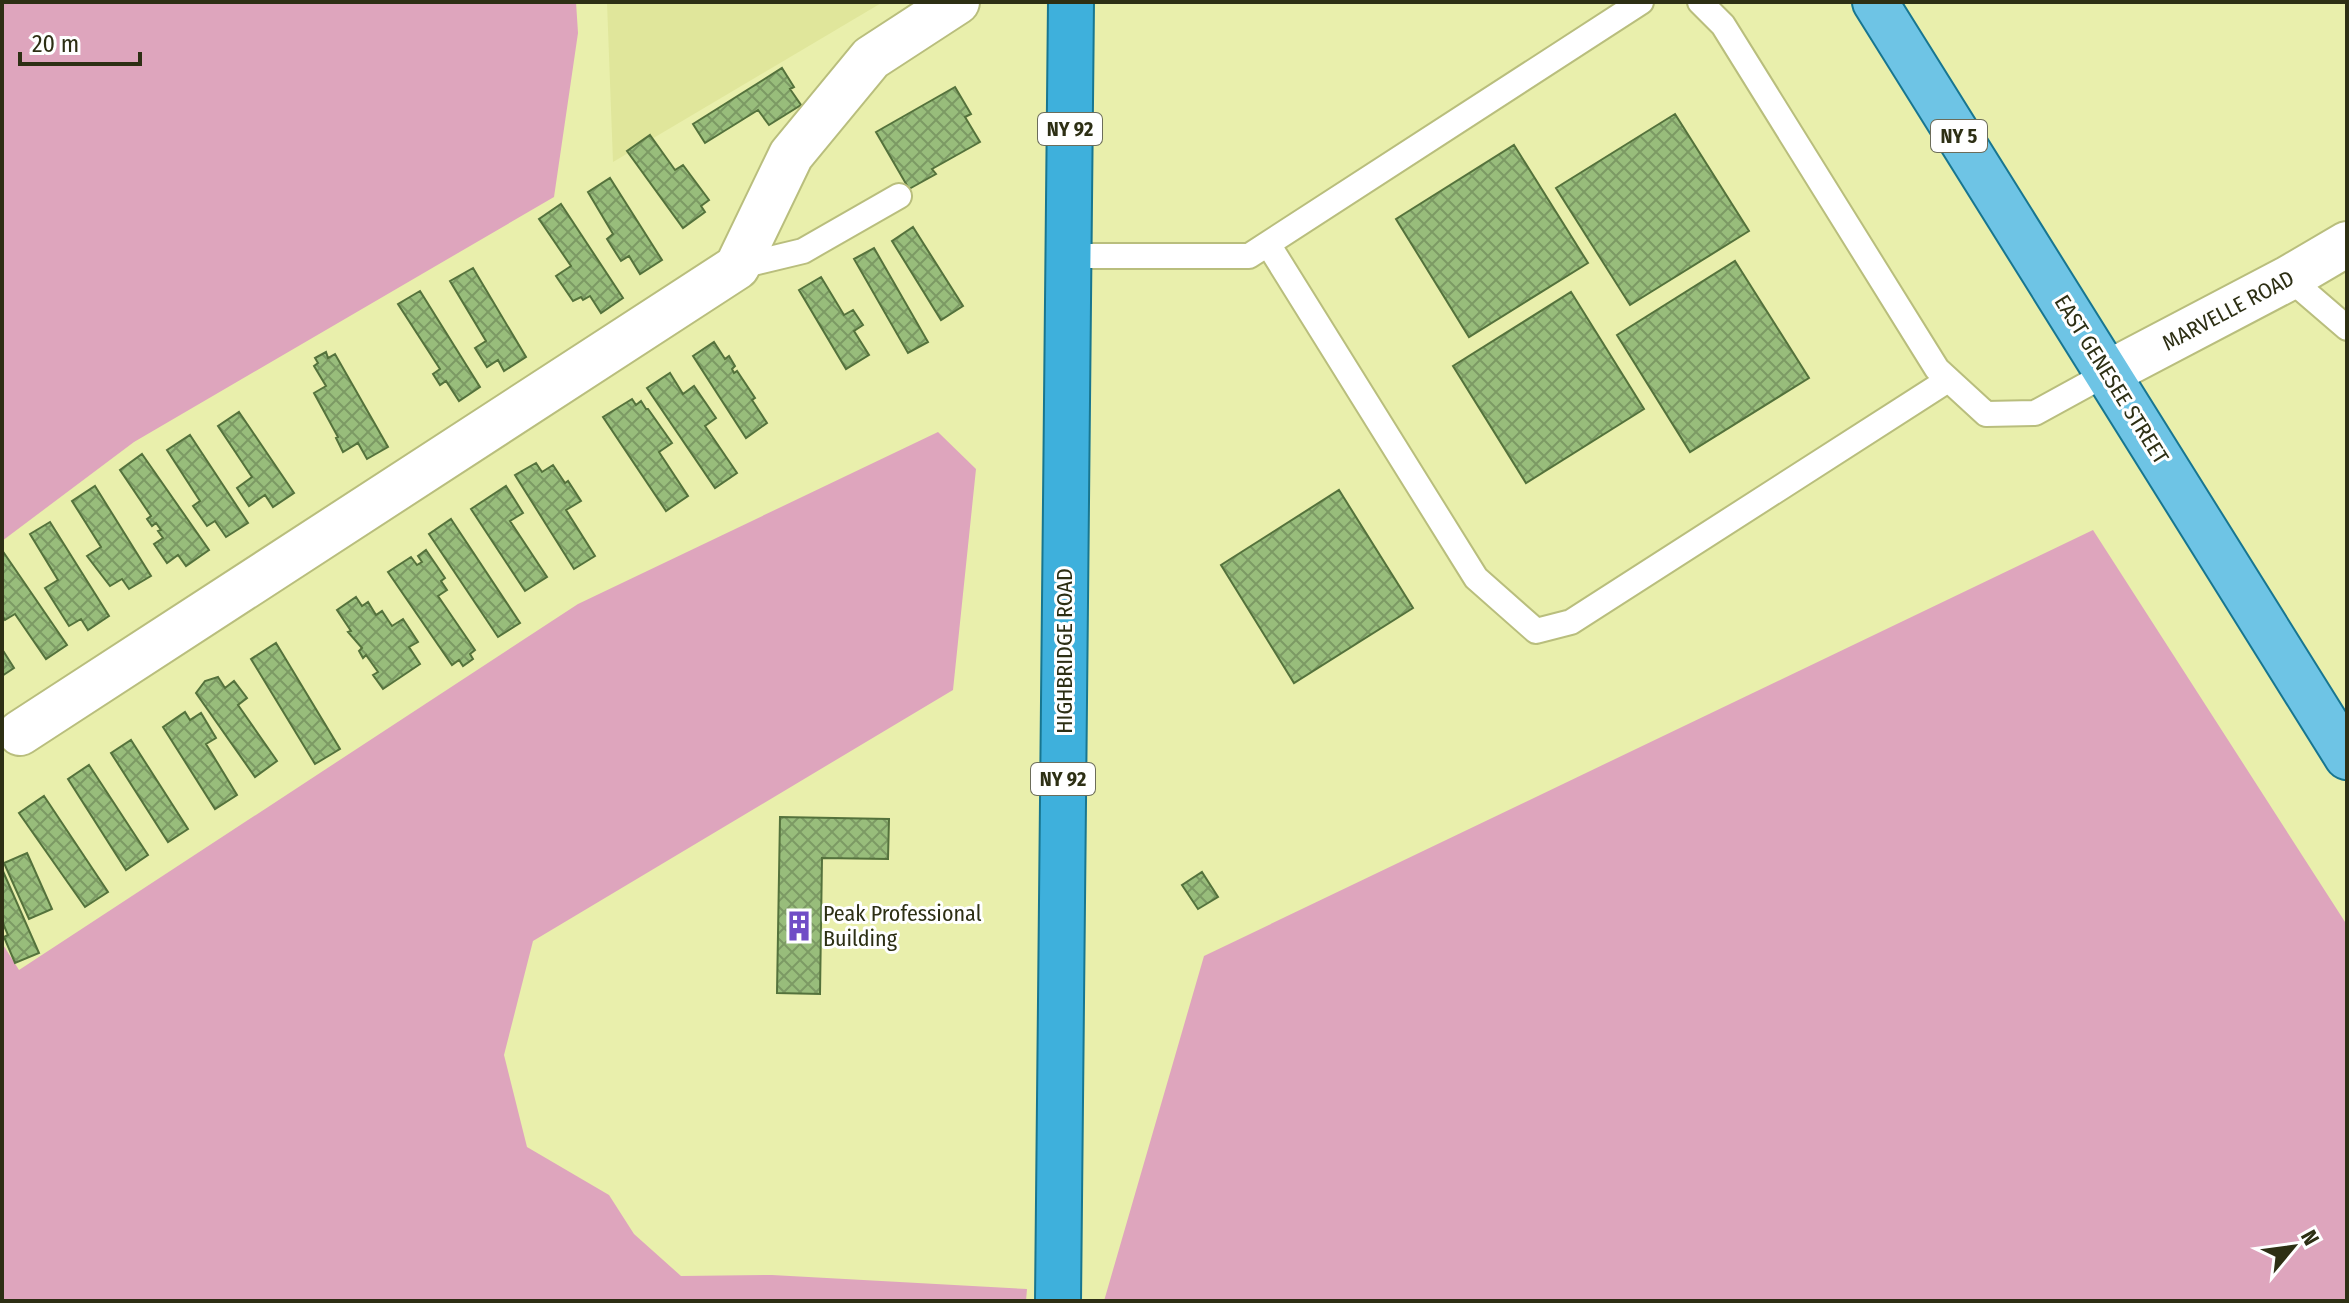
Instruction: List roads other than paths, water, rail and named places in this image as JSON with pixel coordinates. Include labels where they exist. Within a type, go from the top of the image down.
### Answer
[{"type":"highway","name":"HIGHBRIDGE ROAD","points":[[1058,1301],[1071,2]]},
{"type":"main road","name":"EAST GENESEE STREET","points":[[1875,2],[2347,757]]},
{"type":"street","points":[[20,733],[737,267],[791,155],[871,58],[957,2]]},
{"type":"street","name":"MARVELLE ROAD","points":[[2108,373],[2347,244]]},
{"type":"lane","points":[[1069,256],[1249,256],[1641,2]]},
{"type":"lane","points":[[1700,2],[1723,25],[1937,369],[1948,380],[1986,414],[2035,413],[2108,373]]},
{"type":"lane","points":[[737,267],[803,251],[899,196]]},
{"type":"lane","points":[[1268,244],[1476,578],[1536,631],[1571,622],[1948,380]]},
{"type":"lane","points":[[2289,278],[2347,328]]},
{"type":"place","name":"Peak Professional Building","points":[[799,926]]}]
